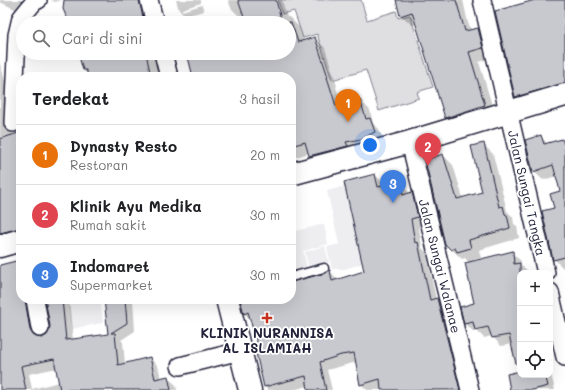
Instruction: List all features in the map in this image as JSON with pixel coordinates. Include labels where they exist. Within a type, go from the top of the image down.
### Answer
[{"type":"main road","points":[[296,173],[410,142],[565,95]]},
{"type":"main road","points":[[0,246],[16,241]]},
{"type":"main road","points":[[228,304],[250,390]]},
{"type":"street","points":[[24,16],[34,2],[38,0]]},
{"type":"street","points":[[149,0],[153,16]]},
{"type":"street","name":"Jalan Sungai Tangka","points":[[482,0],[545,270]]},
{"type":"street","points":[[13,123],[16,56]]},
{"type":"street","points":[[165,60],[168,72]]},
{"type":"street","name":"Jalan Sungai Walanae","points":[[410,142],[470,390]]},
{"type":"street","points":[[36,304],[40,328]]},
{"type":"street","points":[[553,305],[565,357]]},
{"type":"street","points":[[180,366],[240,351]]},
{"type":"lane","points":[[296,276],[324,268]]},
{"type":"shaded area","points":[[278,0],[361,0],[367,20],[396,11],[398,18],[410,15],[433,87],[417,92],[419,98],[379,111],[366,70],[332,80],[317,34],[303,38],[294,11],[282,14]]},
{"type":"shaded area","points":[[345,186],[363,263],[345,269],[332,269],[327,247],[339,244],[327,191]]},
{"type":"shaded area","points":[[324,224],[328,244],[303,251],[308,271],[296,274],[296,231]]},
{"type":"shaded area","points":[[325,246],[329,262],[325,265],[309,268],[305,252]]},
{"type":"shaded area","points":[[68,304],[101,304],[103,323],[71,329]]},
{"type":"building","points":[[64,0],[139,0],[143,16],[66,16],[63,9]]},
{"type":"building","points":[[238,0],[276,0],[280,16],[244,16]]},
{"type":"building","points":[[396,0],[456,0],[465,31],[478,28],[483,48],[469,52],[485,105],[445,118],[412,12],[400,16]]},
{"type":"building","points":[[535,0],[565,0],[565,83],[515,97],[495,11]]},
{"type":"building","points":[[296,36],[298,42],[315,37],[336,106],[360,99],[366,119],[370,118],[375,132],[361,139],[346,142],[348,146],[309,156],[305,142],[296,145],[296,72],[192,72],[189,60],[296,60]]},
{"type":"building","points":[[80,60],[147,60],[150,72],[87,72],[86,70],[83,70]]},
{"type":"building","points":[[16,134],[16,229],[0,233],[0,139]]},
{"type":"building","points":[[541,135],[544,144],[562,139],[565,147],[565,257],[553,260],[542,211],[554,208],[550,194],[560,191],[553,165],[533,172],[525,140]]},
{"type":"building","points":[[484,143],[499,207],[503,206],[510,228],[469,240],[471,248],[457,252],[455,248],[451,250],[445,244],[425,160],[443,154],[457,199],[482,192],[471,146]]},
{"type":"building","points":[[375,174],[378,187],[400,182],[403,195],[412,192],[418,217],[411,219],[415,243],[418,242],[430,300],[437,298],[460,390],[381,390],[380,379],[360,385],[354,353],[341,355],[320,362],[326,390],[308,390],[306,376],[264,387],[256,353],[259,351],[248,312],[244,314],[241,304],[296,304],[296,281],[325,273],[330,270],[332,281],[364,271],[344,182]]},
{"type":"building","points":[[513,251],[514,264],[520,263],[520,270],[517,270],[517,364],[509,335],[492,338],[488,327],[475,330],[473,322],[464,324],[460,307],[474,303],[465,263]]},
{"type":"building","points":[[16,261],[16,304],[26,304],[30,330],[33,335],[37,337],[42,338],[47,335],[49,331],[50,326],[46,304],[62,304],[66,340],[108,334],[105,304],[125,304],[127,323],[111,333],[115,333],[118,365],[150,357],[155,379],[168,376],[171,390],[60,390],[54,359],[21,366],[26,390],[0,390],[0,265]]},
{"type":"building","points":[[517,372],[517,378],[546,378],[548,386],[533,390],[510,390],[507,374]]},
{"type":"place","name":"Dynasty Resto","points":[[348,122]]},
{"type":"place","name":"Klinik Ayu Medika","points":[[428,166]]},
{"type":"place","name":"Indomaret","points":[[393,203]]},
{"type":"place","name":"KLINIK NURANNISA AL ISLAMIAH","points":[[267,318]]}]
